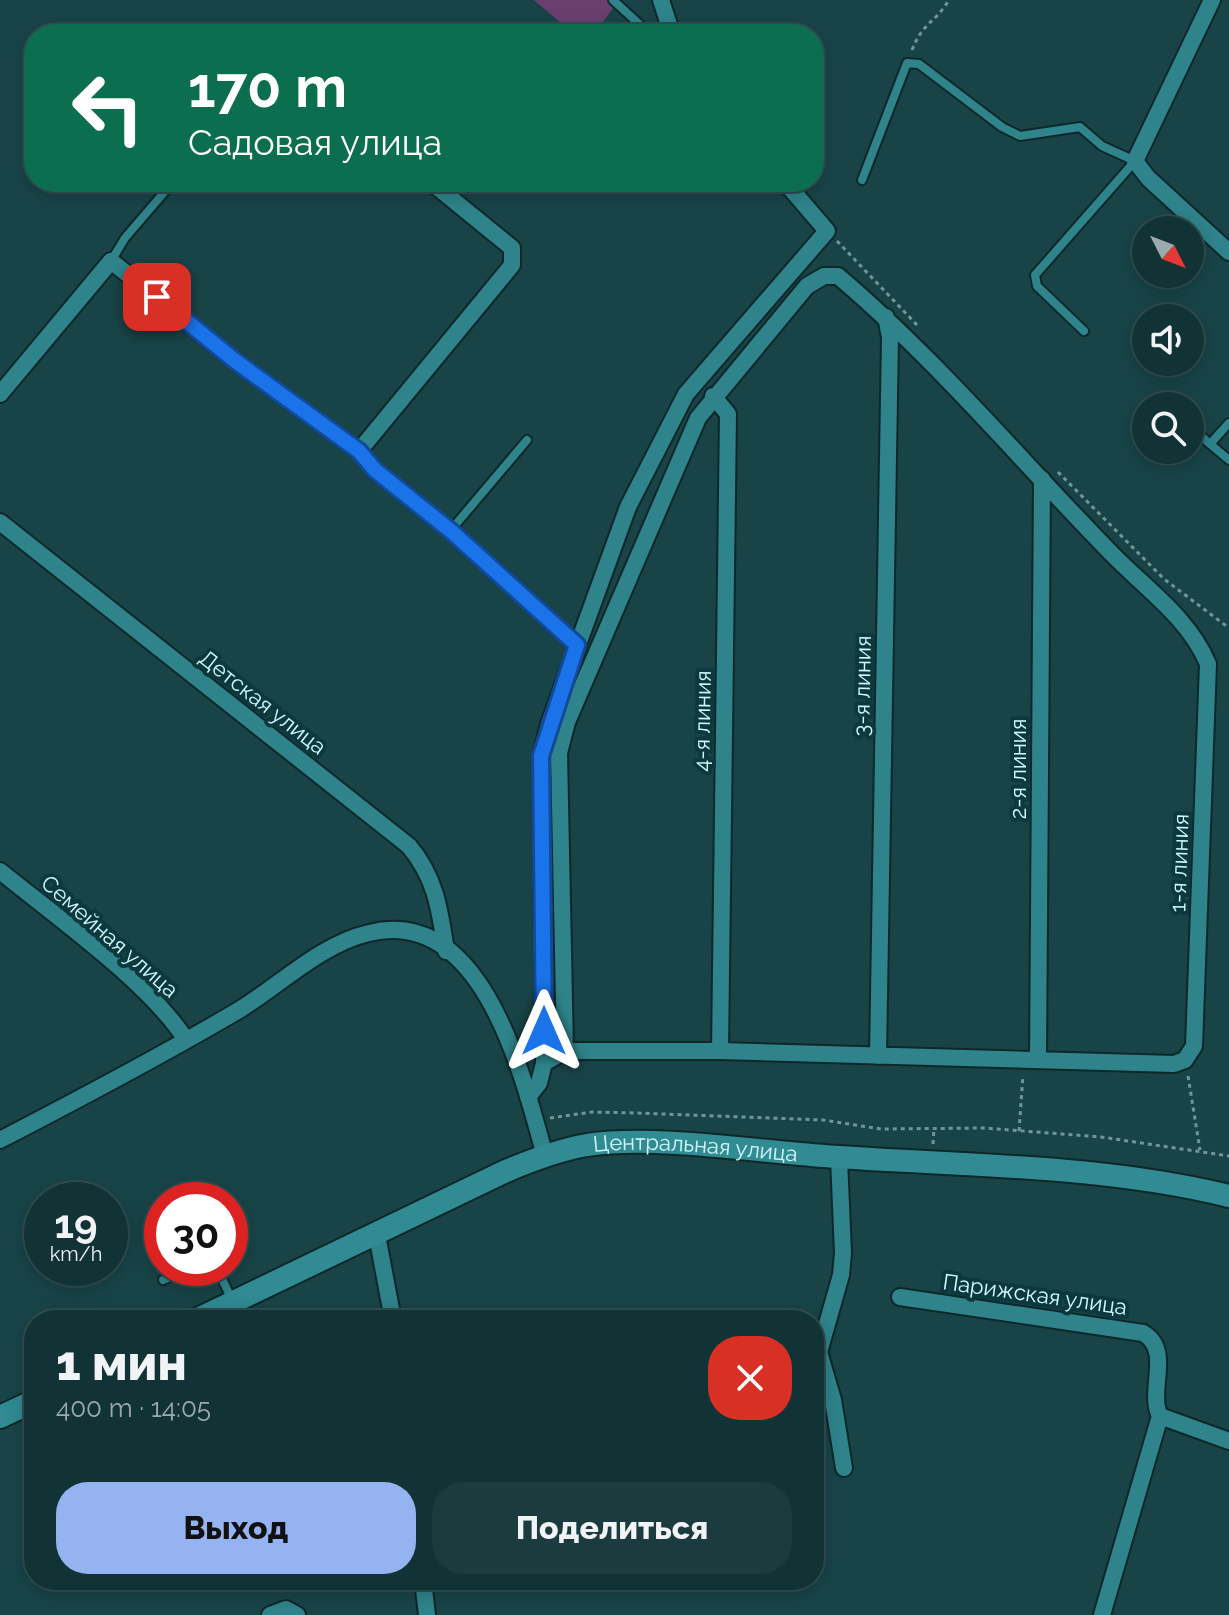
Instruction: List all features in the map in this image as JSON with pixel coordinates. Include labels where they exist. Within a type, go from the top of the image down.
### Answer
[{"type":"main road","name":"Центральная улица","points":[[217,1310],[482,1182],[545,1156],[612,1143],[1142,1179],[1229,1196]]},
{"type":"main road","points":[[0,1417],[24,1406]]},
{"type":"street","points":[[661,0],[669,24]]},
{"type":"street","points":[[1212,0],[1135,161],[1148,178],[1229,252]]},
{"type":"street","points":[[359,451],[512,265],[512,248],[443,192]]},
{"type":"street","points":[[528,1097],[539,1083],[544,1063],[541,756],[577,645],[628,507],[686,394],[827,231],[794,192]]},
{"type":"street","points":[[0,394],[111,261],[234,360],[359,451],[375,470],[451,531],[577,645]]},
{"type":"street","points":[[565,1051],[559,753],[567,722],[698,418],[713,396],[807,286],[824,276],[838,276],[886,317],[1046,471]]},
{"type":"street","name":"3-я линия","points":[[878,1056],[890,337],[886,317]]},
{"type":"street","name":"4-я линия","points":[[713,396],[728,414],[720,1051]]},
{"type":"street","name":"1-я линия","points":[[1046,471],[1113,555],[1185,624],[1200,644],[1208,664],[1194,1046],[1185,1060]]},
{"type":"street","name":"2-я линия","points":[[1031,1059],[1046,471]]},
{"type":"street","name":"Детская улица","points":[[0,522],[409,846],[425,865],[435,885],[446,951]]},
{"type":"street","name":"Семейная улица","points":[[0,871],[135,984],[176,1025],[186,1040]]},
{"type":"street","points":[[0,1140],[159,1058],[327,951],[366,933],[390,929],[411,931],[446,951],[485,990],[504,1025],[545,1156]]},
{"type":"street","points":[[544,1063],[565,1051],[720,1051],[1174,1064],[1185,1060]]},
{"type":"street","points":[[824,1333],[842,1264],[839,1158]]},
{"type":"street","points":[[377,1235],[391,1310]]},
{"type":"street","name":"Парижская улица","points":[[900,1297],[1143,1333],[1150,1337],[1158,1352],[1155,1407],[1160,1416]]},
{"type":"street","points":[[824,1369],[833,1400],[844,1468]]},
{"type":"street","points":[[1102,1615],[1160,1416],[1229,1441]]},
{"type":"street","points":[[424,1590],[427,1615]]},
{"type":"street","points":[[270,1615],[286,1609],[297,1615]]},
{"type":"lane","points":[[613,0],[639,24]]},
{"type":"lane","points":[[862,180],[907,63],[919,64],[1002,127],[1020,136],[1080,127],[1102,146],[1135,161],[1035,275],[1037,286],[1084,331]]},
{"type":"lane","points":[[111,261],[125,238],[164,192]]},
{"type":"lane","points":[[1210,444],[1229,423]]},
{"type":"lane","points":[[1204,439],[1229,460]]},
{"type":"lane","points":[[451,531],[527,440]]},
{"type":"lane","points":[[225,1286],[233,1302]]},
{"type":"path","points":[[907,63],[920,30],[942,12],[949,0]]},
{"type":"path","points":[[827,231],[923,331]]},
{"type":"path","points":[[1046,471],[1164,579],[1229,628]]},
{"type":"path","points":[[1019,1131],[1031,1059]]},
{"type":"path","points":[[1185,1060],[1200,1150]]},
{"type":"path","points":[[536,1124],[570,1114],[636,1113],[823,1120],[881,1129],[1019,1131],[1200,1150],[1229,1156]]},
{"type":"shaded area","points":[[534,0],[619,0],[601,24],[562,24]]},
{"type":"route","points":[[157,297],[234,360],[359,451],[375,470],[451,531],[577,645],[541,756],[544,1031]]}]
